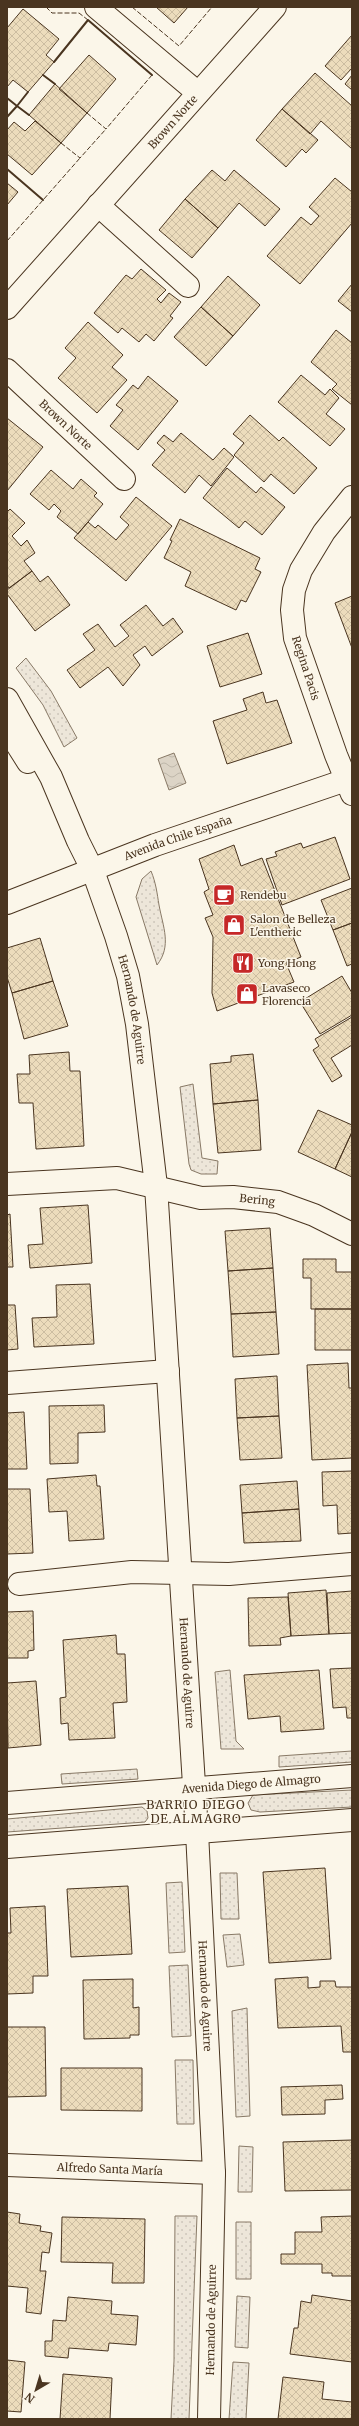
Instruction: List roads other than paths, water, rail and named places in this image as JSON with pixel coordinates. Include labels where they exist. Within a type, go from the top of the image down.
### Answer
[{"type":"street","name":"Brown Norte","points":[[96,7],[198,92]]},
{"type":"street","name":"Brown Norte","points":[[7,308],[275,7]]},
{"type":"street","points":[[98,205],[188,286]]},
{"type":"street","name":"Brown Norte","points":[[7,370],[124,479]]},
{"type":"street","name":"Regina Pacis","points":[[350,784],[295,638],[292,610],[294,590],[301,570],[324,532],[352,497]]},
{"type":"street","name":"Hernando de Aguirre","points":[[7,699],[52,777],[78,841],[93,871],[116,936],[128,976],[137,1024],[156,1186],[195,1787],[214,2173],[209,2419]]},
{"type":"street","name":"Hernando de Aguirre","points":[[7,729],[78,841]]},
{"type":"street","name":"Avenida Chile España","points":[[7,903],[93,871],[155,845],[350,784]]},
{"type":"street","points":[[7,1184],[117,1178],[156,1186]]},
{"type":"street","name":"Bering","points":[[156,1186],[201,1198],[233,1197],[278,1202],[314,1215],[352,1234]]},
{"type":"street","points":[[7,1383],[168,1370]]},
{"type":"street","points":[[19,1584],[132,1572],[229,1574],[352,1564]]},
{"type":"street","name":"Avenida Diego de Almagro","points":[[7,1803],[195,1787],[352,1776]]},
{"type":"street","points":[[7,1847],[352,1820]]},
{"type":"street","name":"Alfredo Santa María","points":[[7,2165],[214,2173]]},
{"type":"water","points":[[174,753],[186,783],[169,790],[158,759]]},
{"type":"place","name":"Rendebu","points":[[224,895]]},
{"type":"place","name":"Salon de Belleza L'entheric","points":[[234,925]]},
{"type":"place","name":"Yong Hong","points":[[243,963]]},
{"type":"place","name":"Lavaseco Florencia","points":[[247,994]]},
{"type":"district","name":"BARRIO DIEGO DE ALMAGRO","points":[[196,1811]]}]
